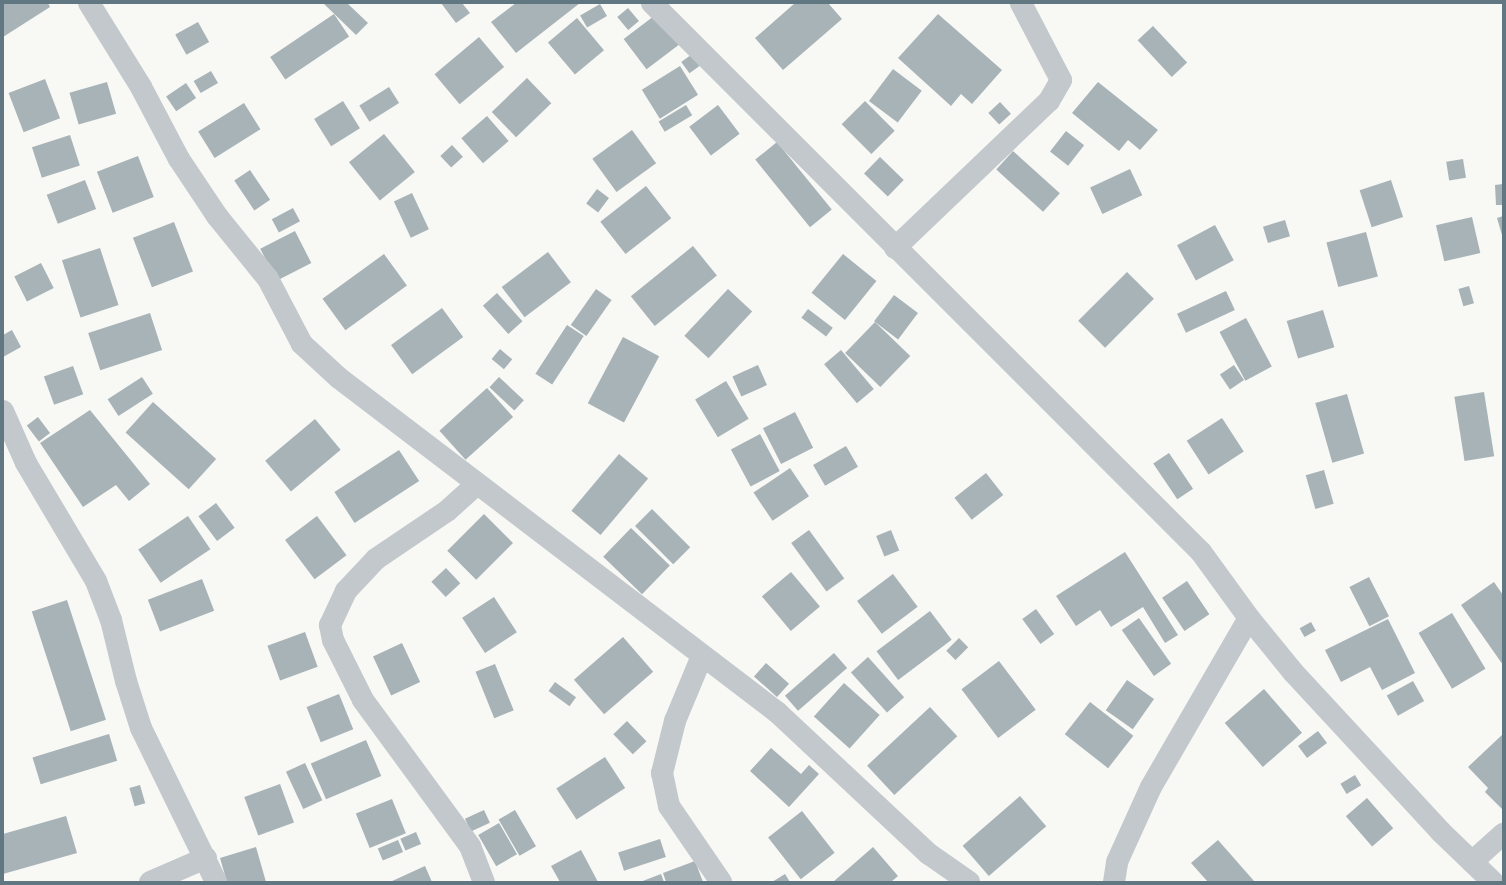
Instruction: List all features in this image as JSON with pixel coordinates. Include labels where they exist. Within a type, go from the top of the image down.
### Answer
[{"type":"street","points":[[89,3],[141,87],[179,159],[217,216],[268,279],[302,344],[339,378],[777,712],[929,854],[969,882]]},
{"type":"street","points":[[652,3],[895,248],[1201,552],[1249,618],[1293,672],[1472,862],[1493,882]]},
{"type":"street","points":[[895,248],[1049,101],[1061,80],[1021,3]]},
{"type":"street","points":[[3,411],[26,463],[96,581],[111,620],[126,681],[141,728],[159,769],[206,858],[216,882]]},
{"type":"street","points":[[477,484],[448,511],[376,559],[346,592],[330,625],[333,640],[363,700],[470,846],[484,882]]},
{"type":"street","points":[[1114,882],[1117,862],[1151,787],[1249,618]]},
{"type":"street","points":[[702,656],[675,721],[662,773],[669,806],[721,882]]},
{"type":"street","points":[[1472,862],[1503,834]]},
{"type":"street","points":[[150,882],[206,858]]},
{"type":"building","points":[[3,3],[48,3],[50,7],[3,37]]},
{"type":"building","points":[[323,3],[347,3],[368,23],[356,35]]},
{"type":"building","points":[[441,3],[462,3],[470,13],[456,23]]},
{"type":"building","points":[[516,3],[580,3],[516,53],[491,22]]},
{"type":"building","points":[[795,3],[828,3],[842,19],[783,70],[755,38]]},
{"type":"building","points":[[600,4],[607,16],[587,28],[580,16]]},
{"type":"building","points":[[628,8],[639,21],[628,30],[617,17]]},
{"type":"building","points":[[658,13],[681,43],[647,69],[624,39]]},
{"type":"building","points":[[334,14],[349,36],[285,79],[270,57]]},
{"type":"building","points":[[938,14],[1002,70],[972,104],[961,94],[951,106],[898,58]]},
{"type":"building","points":[[577,18],[604,50],[575,75],[548,42]]},
{"type":"building","points":[[198,22],[209,42],[186,55],[175,35]]},
{"type":"building","points":[[1153,26],[1187,63],[1172,77],[1138,40]]},
{"type":"building","points":[[479,37],[504,67],[460,104],[435,74]]},
{"type":"building","points":[[695,52],[703,63],[689,73],[681,62]]},
{"type":"building","points":[[680,66],[698,95],[660,119],[642,90]]},
{"type":"building","points":[[893,69],[922,91],[898,123],[869,101]]},
{"type":"building","points":[[211,71],[218,83],[201,93],[194,81]]},
{"type":"building","points":[[527,78],[551,103],[516,137],[492,112]]},
{"type":"building","points":[[45,79],[60,118],[24,132],[9,93]]},
{"type":"building","points":[[107,82],[116,114],[79,124],[70,93]]},
{"type":"building","points":[[1098,82],[1158,130],[1140,150],[1128,140],[1119,151],[1072,113]]},
{"type":"building","points":[[186,83],[196,98],[176,111],[166,96]]},
{"type":"building","points":[[389,87],[399,103],[369,122],[359,106]]},
{"type":"building","points":[[343,101],[360,128],[331,146],[314,119]]},
{"type":"building","points":[[865,101],[895,131],[871,154],[842,124]]},
{"type":"building","points":[[1000,102],[1011,114],[999,125],[988,113]]},
{"type":"building","points":[[244,103],[260,129],[215,158],[198,132]]},
{"type":"building","points":[[686,105],[692,115],[665,132],[659,121]]},
{"type":"building","points":[[718,105],[740,134],[711,155],[689,127]]},
{"type":"building","points":[[487,116],[509,141],[483,163],[461,138]]},
{"type":"building","points":[[632,130],[656,163],[616,192],[592,159]]},
{"type":"building","points":[[1066,131],[1084,145],[1068,166],[1050,151]]},
{"type":"building","points":[[384,134],[415,172],[380,200],[349,162]]},
{"type":"building","points":[[70,135],[80,165],[42,178],[32,147]]},
{"type":"building","points":[[777,142],[832,210],[810,227],[755,160]]},
{"type":"building","points":[[452,145],[463,157],[451,168],[440,156]]},
{"type":"building","points":[[1013,151],[1060,193],[1043,212],[996,170]]},
{"type":"building","points":[[138,156],[154,197],[113,213],[97,172]]},
{"type":"building","points":[[880,157],[904,180],[888,196],[864,174]]},
{"type":"building","points":[[1463,159],[1466,178],[1449,180],[1446,162]]},
{"type":"building","points":[[1130,169],[1142,195],[1102,214],[1090,188]]},
{"type":"building","points":[[250,170],[270,200],[254,210],[234,181]]},
{"type":"building","points":[[85,180],[96,209],[58,224],[47,195]]},
{"type":"building","points":[[1391,180],[1403,217],[1372,227],[1360,190]]},
{"type":"building","points":[[1503,184],[1503,205],[1496,205],[1495,185]]},
{"type":"building","points":[[646,186],[671,218],[626,254],[600,222]]},
{"type":"building","points":[[597,189],[609,198],[598,212],[586,203]]},
{"type":"building","points":[[412,193],[429,229],[411,238],[394,201]]},
{"type":"building","points":[[293,208],[300,221],[279,233],[272,219]]},
{"type":"building","points":[[1503,216],[1503,235],[1502,235],[1497,218]]},
{"type":"building","points":[[1472,217],[1480,253],[1444,261],[1436,225]]},
{"type":"building","points":[[1285,220],[1290,236],[1268,243],[1263,227]]},
{"type":"building","points":[[174,222],[193,271],[152,287],[133,238]]},
{"type":"building","points":[[1215,225],[1234,260],[1196,281],[1177,245]]},
{"type":"building","points":[[295,231],[311,263],[277,281],[260,249]]},
{"type":"building","points":[[1366,232],[1378,276],[1338,287],[1326,243]]},
{"type":"building","points":[[693,246],[717,276],[655,326],[631,296]]},
{"type":"building","points":[[100,248],[119,305],[80,317],[62,260]]},
{"type":"building","points":[[548,252],[571,282],[525,317],[502,287]]},
{"type":"building","points":[[384,254],[407,286],[345,330],[323,299]]},
{"type":"building","points":[[843,254],[876,281],[845,320],[812,293]]},
{"type":"building","points":[[41,263],[54,288],[27,302],[14,277]]},
{"type":"building","points":[[1127,272],[1154,299],[1105,348],[1078,321]]},
{"type":"building","points":[[1469,286],[1474,303],[1463,306],[1458,289]]},
{"type":"building","points":[[596,289],[612,300],[586,336],[571,325]]},
{"type":"building","points":[[728,289],[752,312],[708,358],[684,336]]},
{"type":"building","points":[[1226,291],[1235,310],[1186,333],[1177,314]]},
{"type":"building","points":[[497,293],[522,321],[508,334],[483,306]]},
{"type":"building","points":[[894,295],[918,313],[898,339],[874,321]]},
{"type":"building","points":[[442,308],[463,337],[412,374],[391,345]]},
{"type":"building","points":[[808,309],[833,328],[826,336],[801,318]]},
{"type":"building","points":[[1323,310],[1334,347],[1298,358],[1287,321]]},
{"type":"building","points":[[150,313],[162,350],[100,370],[88,333]]},
{"type":"building","points":[[1246,318],[1272,367],[1245,381],[1220,332]]},
{"type":"building","points":[[875,322],[910,356],[880,387],[845,353]]},
{"type":"building","points":[[567,325],[584,336],[552,385],[535,374]]},
{"type":"building","points":[[12,330],[21,347],[3,357],[3,335]]},
{"type":"building","points":[[623,337],[659,356],[624,422],[588,403]]},
{"type":"building","points":[[500,349],[512,359],[504,369],[492,359]]},
{"type":"building","points":[[841,350],[874,389],[857,403],[824,364]]},
{"type":"building","points":[[758,365],[767,385],[741,396],[732,376]]},
{"type":"building","points":[[1234,365],[1244,380],[1230,389],[1220,375]]},
{"type":"building","points":[[73,366],[83,394],[54,405],[44,377]]},
{"type":"building","points":[[142,377],[153,394],[119,416],[108,399]]},
{"type":"building","points":[[499,377],[524,400],[514,410],[489,387]]},
{"type":"building","points":[[726,381],[749,419],[718,437],[695,400]]},
{"type":"building","points":[[487,388],[513,417],[466,460],[439,431]]},
{"type":"building","points":[[1484,392],[1494,456],[1465,461],[1454,397]]},
{"type":"building","points":[[1347,394],[1364,454],[1332,463],[1315,403]]},
{"type":"building","points":[[153,402],[216,459],[189,489],[126,432]]},
{"type":"building","points":[[90,410],[150,484],[129,501],[116,485],[83,507],[40,443]]},
{"type":"building","points":[[795,412],[813,448],[781,464],[763,428]]},
{"type":"building","points":[[38,417],[50,433],[39,441],[27,425]]},
{"type":"building","points":[[1222,418],[1244,452],[1209,474],[1187,441]]},
{"type":"building","points":[[315,419],[341,450],[291,491],[265,461]]},
{"type":"building","points":[[760,434],[780,471],[751,487],[731,449]]},
{"type":"building","points":[[846,446],[858,467],[825,486],[813,465]]},
{"type":"building","points":[[399,450],[419,481],[355,523],[334,492]]},
{"type":"building","points":[[1169,453],[1193,489],[1177,499],[1153,464]]},
{"type":"building","points":[[619,454],[648,478],[601,535],[571,511]]},
{"type":"building","points":[[790,468],[809,496],[773,521],[754,493]]},
{"type":"building","points":[[1324,470],[1334,504],[1315,509],[1306,475]]},
{"type":"building","points":[[986,473],[1003,495],[972,520],[954,498]]},
{"type":"building","points":[[216,503],[235,528],[217,541],[198,516]]},
{"type":"building","points":[[652,509],[690,547],[673,564],[635,526]]},
{"type":"building","points":[[484,514],[513,543],[476,580],[447,551]]},
{"type":"building","points":[[188,516],[210,549],[161,583],[138,550]]},
{"type":"building","points":[[317,516],[346,555],[315,579],[285,540]]},
{"type":"building","points":[[631,528],[670,566],[642,594],[603,557]]},
{"type":"building","points":[[809,530],[844,579],[826,591],[791,543]]},
{"type":"building","points":[[891,530],[899,550],[884,556],[876,536]]},
{"type":"building","points":[[1125,552],[1178,635],[1165,643],[1143,607],[1111,627],[1100,610],[1076,626],[1056,596]]},
{"type":"building","points":[[446,568],[460,583],[446,597],[431,582]]},
{"type":"building","points":[[791,572],[820,606],[791,631],[762,596]]},
{"type":"building","points":[[893,574],[918,607],[882,634],[857,601]]},
{"type":"building","points":[[1369,577],[1389,616],[1369,626],[1349,587]]},
{"type":"building","points":[[202,579],[214,611],[160,632],[148,600]]},
{"type":"building","points":[[1187,581],[1209,614],[1184,631],[1162,598]]},
{"type":"building","points":[[1494,582],[1503,595],[1503,665],[1461,605]]},
{"type":"building","points":[[494,597],[517,632],[485,653],[462,618]]},
{"type":"building","points":[[67,600],[106,720],[71,731],[32,611]]},
{"type":"building","points":[[1036,609],[1054,634],[1040,644],[1022,619]]},
{"type":"building","points":[[930,611],[952,640],[898,680],[876,651]]},
{"type":"building","points":[[1452,613],[1485,669],[1452,689],[1419,633]]},
{"type":"building","points":[[1139,618],[1171,664],[1154,676],[1122,630]]},
{"type":"building","points":[[1388,619],[1415,673],[1382,690],[1370,667],[1341,682],[1325,650]]},
{"type":"building","points":[[1311,622],[1316,631],[1304,637],[1300,628]]},
{"type":"building","points":[[305,632],[318,667],[280,680],[267,646]]},
{"type":"building","points":[[623,637],[653,672],[604,714],[574,680]]},
{"type":"building","points":[[959,638],[968,647],[955,660],[946,651]]},
{"type":"building","points":[[402,643],[420,682],[391,695],[373,657]]},
{"type":"building","points":[[834,653],[847,668],[798,711],[785,696]]},
{"type":"building","points":[[868,657],[904,697],[887,713],[851,672]]},
{"type":"building","points":[[999,661],[1036,710],[998,738],[961,689]]},
{"type":"building","points":[[766,663],[789,684],[777,697],[754,676]]},
{"type":"building","points":[[495,664],[514,710],[494,718],[476,672]]},
{"type":"building","points":[[1127,680],[1154,699],[1133,729],[1106,710]]},
{"type":"building","points":[[1413,681],[1424,701],[1398,716],[1387,696]]},
{"type":"building","points":[[555,682],[576,697],[570,706],[549,691]]},
{"type":"building","points":[[844,683],[880,715],[850,749],[814,716]]},
{"type":"building","points":[[1264,689],[1302,733],[1263,767],[1225,723]]},
{"type":"building","points":[[339,694],[353,729],[321,742],[307,707]]},
{"type":"building","points":[[1090,702],[1133,736],[1108,768],[1065,734]]},
{"type":"building","points":[[930,707],[957,736],[894,795],[867,766]]},
{"type":"building","points":[[627,721],[646,741],[633,754],[613,734]]},
{"type":"building","points":[[1318,731],[1327,743],[1307,758],[1298,746]]},
{"type":"building","points":[[109,734],[117,761],[41,784],[32,757]]},
{"type":"building","points":[[1503,734],[1503,810],[1485,792],[1488,788],[1468,767]]},
{"type":"building","points":[[366,740],[381,776],[326,799],[311,763]]},
{"type":"building","points":[[771,748],[801,774],[809,765],[819,774],[789,807],[750,771]]},
{"type":"building","points":[[605,757],[625,788],[577,820],[556,789]]},
{"type":"building","points":[[305,763],[322,800],[303,809],[286,772]]},
{"type":"building","points":[[1355,775],[1361,785],[1347,794],[1340,784]]},
{"type":"building","points":[[280,784],[294,823],[258,836],[244,797]]},
{"type":"building","points":[[140,785],[145,803],[135,806],[129,788]]},
{"type":"building","points":[[1020,796],[1046,826],[989,876],[963,846]]},
{"type":"building","points":[[1367,798],[1393,828],[1372,847],[1346,816]]},
{"type":"building","points":[[392,799],[406,833],[370,848],[356,814]]},
{"type":"building","points":[[484,810],[490,823],[471,832],[465,819]]},
{"type":"building","points":[[515,810],[536,846],[520,856],[499,820]]},
{"type":"building","points":[[802,811],[835,853],[801,879],[768,837]]},
{"type":"building","points":[[66,816],[77,853],[3,874],[3,834]]},
{"type":"building","points":[[499,823],[517,854],[496,866],[478,835]]},
{"type":"building","points":[[416,832],[421,844],[405,851],[400,839]]},
{"type":"building","points":[[660,839],[666,857],[624,871],[618,853]]},
{"type":"building","points":[[398,840],[403,852],[383,861],[378,849]]},
{"type":"building","points":[[1218,840],[1254,881],[1208,882],[1191,863]]},
{"type":"building","points":[[256,847],[266,882],[227,882],[220,858]]},
{"type":"building","points":[[873,847],[898,876],[891,882],[833,882]]},
{"type":"building","points":[[581,850],[598,882],[560,882],[551,866]]},
{"type":"building","points":[[695,861],[703,882],[666,882],[663,873]]},
{"type":"building","points":[[425,866],[432,882],[390,882]]},
{"type":"building","points":[[661,874],[664,882],[640,882]]},
{"type":"building","points":[[785,874],[790,882],[772,882]]}]
